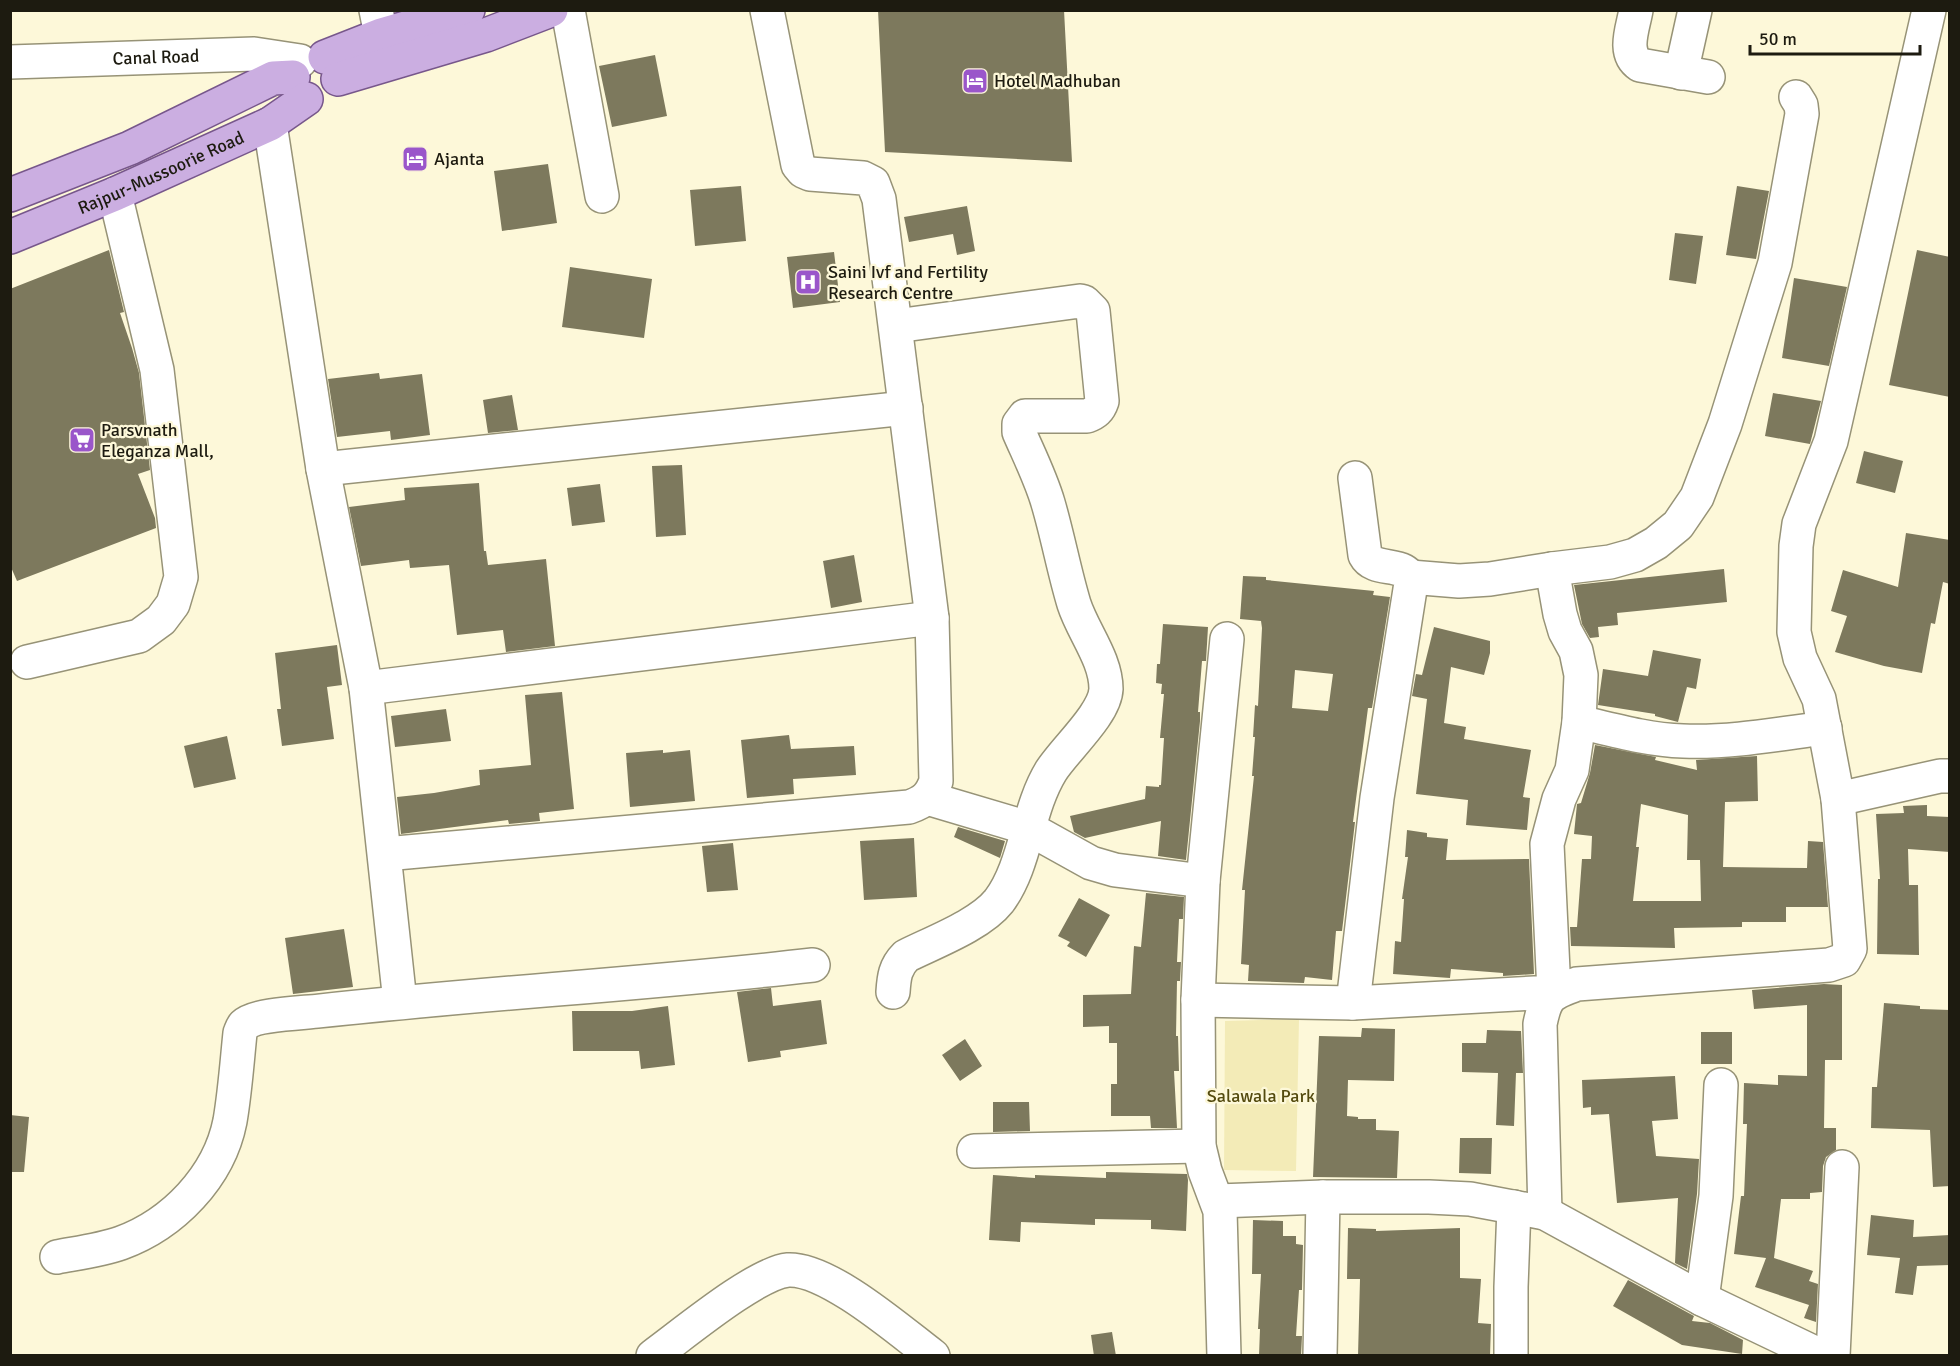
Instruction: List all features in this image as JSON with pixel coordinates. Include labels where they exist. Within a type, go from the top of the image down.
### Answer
[{"type":"main road","name":"Rajpur-Mussoorie Road","points":[[10,237],[115,194],[270,124],[312,75],[378,23],[468,10]]},
{"type":"main road","name":"Rajpur-Mussoorie Road","points":[[10,195],[130,148],[273,78],[312,75],[486,35],[551,10]]},
{"type":"street","points":[[568,10],[602,196]]},
{"type":"street","points":[[385,854],[909,807],[921,803],[932,792],[936,782],[932,618],[877,191],[873,183],[863,178],[810,174],[798,165],[767,10]]},
{"type":"street","points":[[1636,10],[1630,55],[1640,65],[1694,75],[1695,10]]},
{"type":"street","points":[[1198,1000],[1353,1003],[1554,992],[1577,984],[1829,965],[1844,960],[1850,949],[1838,799],[1819,699],[1795,645],[1794,570],[1797,536],[1799,524],[1831,441],[1929,10]]},
{"type":"street","name":"Canal Road","points":[[10,62],[254,54],[312,75]]},
{"type":"street","points":[[1355,478],[1365,555],[1368,561],[1403,570],[1410,577],[1490,579],[1610,562],[1635,555],[1656,543],[1678,525],[1697,497],[1725,424],[1775,263],[1802,114],[1801,105],[1796,97]]},
{"type":"street","points":[[270,124],[323,469],[366,688],[400,1002]]},
{"type":"street","points":[[27,662],[140,636],[162,620],[173,604],[181,577],[157,370],[115,194]]},
{"type":"street","points":[[893,992],[894,973],[898,964],[906,956],[969,924],[991,910],[1000,900],[1025,844],[1043,785],[1061,756],[1099,708],[1106,691],[1102,668],[1074,605],[1048,502],[1019,432],[1019,424],[1025,416],[1087,416],[1094,414],[1100,408],[1102,401],[1093,311],[1080,301],[896,326]]},
{"type":"street","points":[[323,469],[906,408]]},
{"type":"street","points":[[1511,1356],[1511,1287],[1529,1210],[1540,1024],[1544,1005],[1554,992],[1546,844],[1559,799],[1572,770],[1579,722],[1580,661],[1560,614],[1552,569]]},
{"type":"street","points":[[1353,1003],[1377,798],[1410,577]]},
{"type":"street","points":[[366,688],[932,618]]},
{"type":"street","points":[[1224,1356],[1221,1220],[1218,1201],[1204,1171],[1200,1146],[1198,1000],[1203,881],[1227,639]]},
{"type":"street","points":[[1579,722],[1660,739],[1681,741],[1705,741],[1825,728]]},
{"type":"street","points":[[1838,799],[1940,776],[1950,776]]},
{"type":"street","points":[[927,798],[1028,828],[1099,866],[1203,881]]},
{"type":"street","points":[[57,1257],[120,1244],[170,1215],[195,1192],[217,1157],[229,1123],[240,1033],[243,1026],[258,1019],[400,1002],[713,976],[813,965]]},
{"type":"street","points":[[1702,1299],[1716,1196],[1721,1085]]},
{"type":"street","points":[[974,1151],[1200,1146]]},
{"type":"street","points":[[1833,1356],[1842,1167]]},
{"type":"street","points":[[1320,1356],[1323,1197]]},
{"type":"street","points":[[1218,1201],[1323,1197],[1429,1197],[1470,1199],[1529,1210],[1804,1351]]},
{"type":"street","points":[[652,1356],[754,1283],[788,1270],[807,1272],[831,1282],[933,1356]]},
{"type":"green space","name":"Salawala Park","points":[[1299,1019],[1296,1171],[1224,1170],[1225,1021]]},
{"type":"building","name":"Hotel Madhuban","points":[[878,10],[1064,10],[1072,162],[885,152]]},
{"type":"building","points":[[655,55],[667,116],[612,127],[599,66]]},
{"type":"building","points":[[548,164],[557,223],[502,231],[494,171]]},
{"type":"building","points":[[741,186],[746,241],[695,246],[690,190]]},
{"type":"building","points":[[1737,186],[1769,191],[1756,259],[1726,255]]},
{"type":"building","points":[[967,206],[975,251],[957,255],[953,234],[909,242],[904,217]]},
{"type":"building","points":[[1675,233],[1703,236],[1696,284],[1669,280]]},
{"type":"building","name":"Parsvnath Eleganza Mall,","points":[[109,250],[124,312],[120,313],[139,373],[150,470],[138,474],[155,518],[156,528],[17,581],[10,565],[10,289]]},
{"type":"building","points":[[1917,250],[1950,257],[1950,397],[1889,385]]},
{"type":"building","points":[[834,252],[840,302],[793,308],[787,257]]},
{"type":"building","points":[[570,267],[652,279],[644,338],[562,327]]},
{"type":"building","points":[[1794,278],[1847,287],[1829,366],[1782,358]]},
{"type":"building","points":[[379,373],[380,379],[422,374],[430,435],[391,440],[390,431],[337,437],[328,379]]},
{"type":"building","points":[[1773,393],[1821,401],[1810,444],[1765,436]]},
{"type":"building","points":[[512,395],[518,430],[488,433],[483,400]]},
{"type":"building","points":[[1864,451],[1903,461],[1895,493],[1856,483]]},
{"type":"building","points":[[682,465],[686,535],[656,537],[652,466]]},
{"type":"building","points":[[479,483],[484,551],[486,551],[488,565],[546,559],[555,646],[506,652],[503,630],[457,635],[449,565],[410,568],[409,560],[361,566],[349,507],[405,500],[404,488]]},
{"type":"building","points":[[600,484],[605,522],[572,526],[567,488]]},
{"type":"building","points":[[1906,533],[1950,540],[1950,584],[1943,582],[1935,624],[1931,623],[1922,673],[1884,666],[1835,652],[1847,616],[1831,611],[1843,570],[1898,587]]},
{"type":"building","points":[[854,555],[862,602],[831,608],[823,561]]},
{"type":"building","points":[[1724,569],[1727,602],[1617,613],[1618,625],[1598,627],[1599,637],[1590,638],[1582,624],[1574,585]]},
{"type":"building","points":[[1243,576],[1374,591],[1373,595],[1390,597],[1372,708],[1368,708],[1342,931],[1336,931],[1332,980],[1305,977],[1304,983],[1248,981],[1249,965],[1241,964],[1245,890],[1242,890],[1254,776],[1252,776],[1255,737],[1253,737],[1255,705],[1258,706],[1262,628],[1261,621],[1240,619]],"holes":[[[1295,670],[1333,674],[1328,711],[1292,708]]]},
{"type":"building","points":[[1163,624],[1208,627],[1206,661],[1202,661],[1198,712],[1200,712],[1200,721],[1186,860],[1158,856],[1161,821],[1085,838],[1074,832],[1070,816],[1145,799],[1146,786],[1159,787],[1161,785],[1164,738],[1160,738],[1164,694],[1161,694],[1162,684],[1156,683]]},
{"type":"building","points":[[1434,627],[1490,641],[1490,653],[1484,675],[1451,667],[1444,723],[1466,727],[1464,739],[1531,750],[1523,797],[1530,798],[1527,830],[1466,825],[1468,800],[1416,794],[1427,699],[1412,696],[1416,674],[1422,675]]},
{"type":"building","points":[[337,645],[342,685],[327,687],[334,739],[282,746],[277,709],[281,709],[275,653]]},
{"type":"building","points":[[1653,650],[1701,659],[1696,689],[1687,687],[1678,722],[1655,716],[1655,714],[1598,705],[1603,669],[1648,676]]},
{"type":"building","points":[[562,692],[574,809],[539,813],[540,821],[509,824],[508,820],[401,834],[397,797],[480,785],[479,770],[531,765],[525,695]]},
{"type":"building","points":[[446,709],[451,741],[395,747],[391,716]]},
{"type":"building","points":[[789,735],[791,749],[854,746],[856,775],[793,779],[794,794],[747,798],[741,740]]},
{"type":"building","points":[[227,736],[236,779],[194,788],[184,746]]},
{"type":"building","points":[[1595,745],[1656,757],[1655,760],[1697,770],[1696,760],[1757,756],[1758,801],[1725,802],[1723,867],[1807,868],[1808,841],[1823,842],[1828,907],[1786,907],[1786,922],[1742,922],[1742,927],[1674,928],[1675,948],[1571,946],[1570,927],[1577,927],[1582,859],[1591,859],[1592,836],[1574,834],[1577,804],[1581,803]],"holes":[[[1641,804],[1688,815],[1687,860],[1700,860],[1701,901],[1633,901]]]},
{"type":"building","points":[[663,750],[663,753],[690,750],[695,801],[630,807],[626,753]]},
{"type":"building","points":[[1927,805],[1927,816],[1950,817],[1950,852],[1908,849],[1909,885],[1918,885],[1919,955],[1877,954],[1878,879],[1880,879],[1876,814],[1904,813],[1903,806]]},
{"type":"building","points":[[958,827],[1005,841],[1000,858],[954,837]]},
{"type":"building","points":[[1407,830],[1427,833],[1427,837],[1448,839],[1446,860],[1529,859],[1534,974],[1503,976],[1503,973],[1451,969],[1450,978],[1393,974],[1395,941],[1401,942],[1404,899],[1402,899],[1408,857],[1405,857]]},
{"type":"building","points":[[914,838],[917,897],[864,900],[860,841]]},
{"type":"building","points":[[733,843],[738,890],[707,892],[702,846]]},
{"type":"building","points":[[1146,893],[1184,897],[1183,919],[1179,919],[1177,962],[1181,962],[1180,981],[1177,981],[1176,1036],[1178,1036],[1179,1071],[1174,1071],[1177,1128],[1151,1128],[1150,1116],[1111,1116],[1111,1084],[1117,1084],[1117,1043],[1109,1043],[1109,1026],[1083,1027],[1083,995],[1131,994],[1134,946],[1141,947]]},
{"type":"building","points":[[1079,898],[1110,915],[1086,957],[1067,946],[1070,942],[1058,936]]},
{"type":"building","points":[[344,929],[353,987],[293,994],[285,938]]},
{"type":"building","points":[[1824,984],[1842,985],[1842,1060],[1825,1060],[1824,1128],[1836,1128],[1836,1150],[1826,1157],[1823,1166],[1822,1192],[1810,1193],[1810,1199],[1781,1199],[1774,1258],[1813,1271],[1809,1281],[1818,1284],[1816,1322],[1804,1318],[1809,1305],[1755,1287],[1766,1258],[1734,1254],[1741,1196],[1744,1196],[1747,1124],[1743,1124],[1744,1083],[1778,1085],[1778,1075],[1807,1076],[1807,1005],[1754,1009],[1752,990]]},
{"type":"building","points":[[771,988],[773,1006],[821,1000],[827,1044],[780,1051],[781,1057],[748,1062],[737,992]]},
{"type":"building","points":[[1884,1003],[1920,1006],[1920,1009],[1950,1010],[1950,1186],[1933,1187],[1930,1130],[1871,1128],[1872,1087],[1877,1087]]},
{"type":"building","points":[[668,1006],[675,1065],[641,1069],[639,1051],[573,1051],[572,1011],[632,1011]]},
{"type":"building","points":[[1362,1028],[1395,1029],[1394,1081],[1348,1080],[1347,1116],[1358,1117],[1358,1119],[1376,1119],[1376,1130],[1399,1131],[1397,1178],[1313,1177],[1319,1036],[1361,1037]]},
{"type":"building","points":[[1487,1030],[1521,1031],[1523,1073],[1516,1073],[1514,1126],[1496,1125],[1498,1073],[1462,1072],[1462,1043],[1486,1043]]},
{"type":"building","points":[[1701,1032],[1732,1032],[1732,1064],[1701,1064]]},
{"type":"building","points":[[965,1039],[982,1066],[960,1081],[942,1055]]},
{"type":"building","points":[[1675,1076],[1678,1119],[1652,1121],[1656,1156],[1699,1159],[1697,1194],[1687,1269],[1675,1263],[1678,1198],[1617,1203],[1609,1114],[1591,1115],[1591,1107],[1583,1108],[1582,1080]]},
{"type":"building","points":[[993,1102],[1029,1102],[1030,1131],[993,1132]]},
{"type":"building","points":[[10,1115],[29,1117],[24,1172],[10,1172]]},
{"type":"building","points":[[1460,1138],[1492,1138],[1491,1174],[1459,1173]]},
{"type":"building","points":[[1106,1172],[1187,1174],[1186,1231],[1151,1229],[1151,1220],[1095,1219],[1095,1225],[1021,1222],[1020,1242],[989,1240],[993,1175],[1035,1178],[1035,1175],[1106,1178]]},
{"type":"building","points":[[1871,1215],[1914,1220],[1913,1237],[1950,1235],[1950,1265],[1917,1266],[1913,1295],[1895,1293],[1900,1258],[1867,1255]]},
{"type":"building","points":[[1253,1220],[1283,1221],[1283,1236],[1296,1236],[1296,1244],[1303,1245],[1302,1290],[1299,1290],[1296,1336],[1302,1336],[1301,1356],[1259,1356],[1261,1274],[1252,1274]]},
{"type":"building","points":[[1348,1228],[1376,1229],[1376,1231],[1460,1228],[1460,1278],[1481,1279],[1478,1323],[1491,1324],[1490,1356],[1358,1356],[1360,1279],[1347,1279]]},
{"type":"building","points":[[1628,1280],[1694,1316],[1692,1321],[1710,1323],[1743,1340],[1742,1354],[1682,1345],[1613,1306]]},
{"type":"building","points":[[1112,1332],[1116,1356],[1094,1356],[1091,1335]]},
{"type":"place","name":"Hotel Madhuban","points":[[975,81]]},
{"type":"place","name":"Ajanta","points":[[415,159]]},
{"type":"place","name":"Saini Ivf and Fertility Research Centre","points":[[808,282]]},
{"type":"place","name":"Parsvnath Eleganza Mall,","points":[[82,440]]}]
